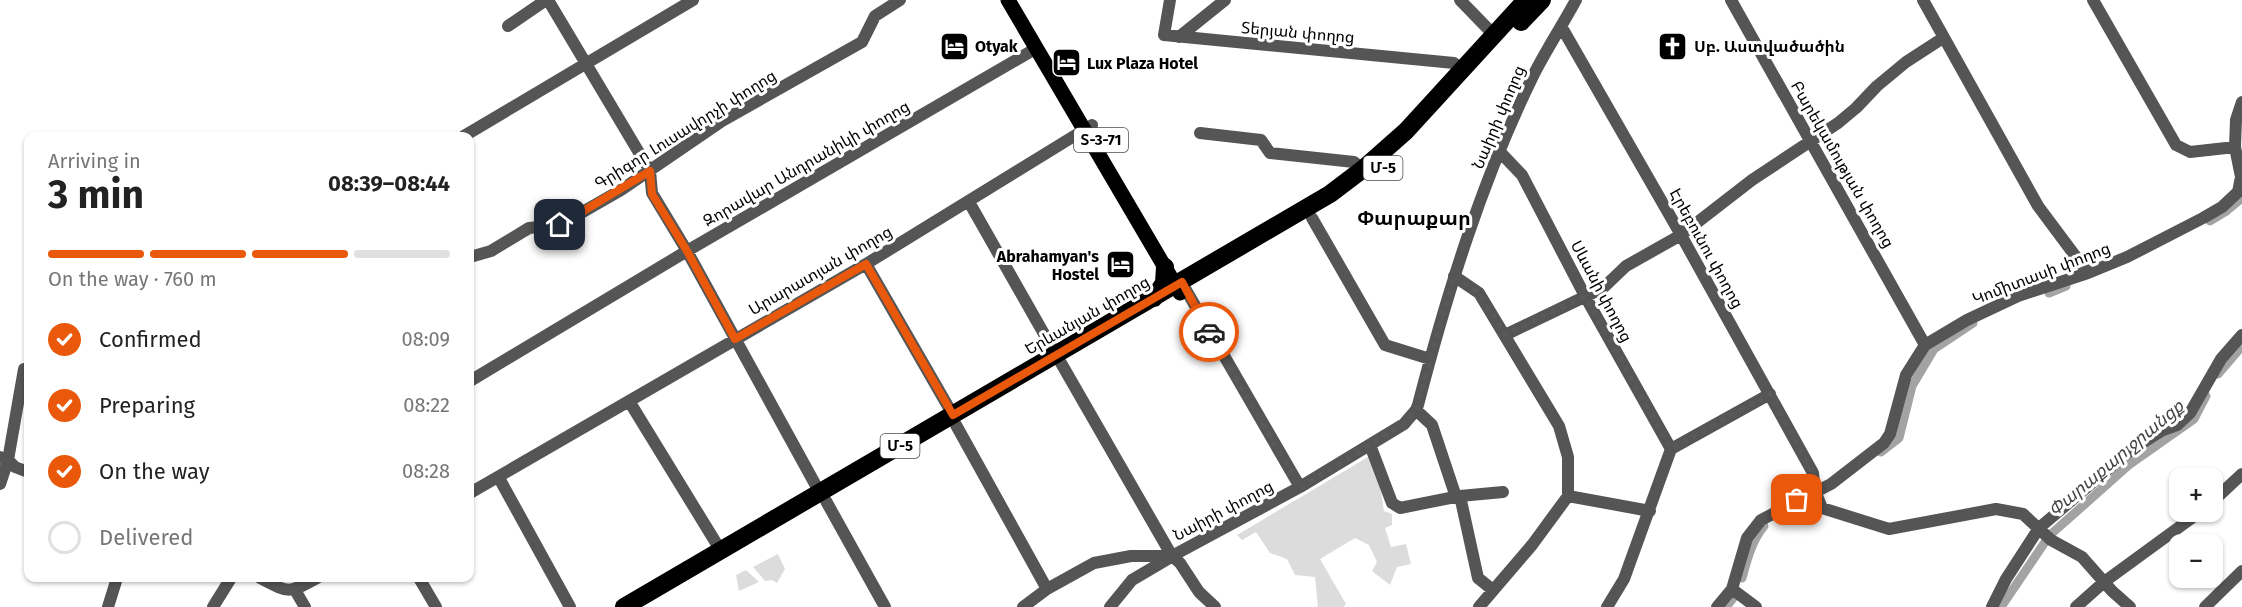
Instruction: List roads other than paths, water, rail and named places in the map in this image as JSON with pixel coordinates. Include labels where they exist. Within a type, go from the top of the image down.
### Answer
[{"type":"highway","name":"Երևանյան փողոց","points":[[1059,359],[1154,298],[1183,290],[1330,194],[1363,169],[1406,130],[1526,0]]},
{"type":"highway","name":"Երևանյան փողոց","points":[[647,607],[823,497],[1059,359],[1312,218],[1350,194],[1402,150],[1542,0]]},
{"type":"highway","points":[[1154,298],[1164,283],[1165,267]]},
{"type":"highway","name":"Երևանյան փողոց","points":[[624,607],[721,551],[823,497]]},
{"type":"main road","name":"Տ-3-71","points":[[1008,0],[1035,49],[1088,127],[1171,258],[1183,290]]},
{"type":"main road","name":"Տ-3-71","points":[[1018,0],[1165,267],[1183,290]]},
{"type":"street","points":[[508,26],[547,0],[650,171],[652,194],[687,251],[885,607]]},
{"type":"street","points":[[471,132],[693,0]]},
{"type":"street","name":"Գրիգոր Լուսավորչի փողոց","points":[[474,256],[491,251],[530,228],[560,225],[650,171],[722,121],[862,42],[875,16],[900,0]]},
{"type":"street","points":[[1170,0],[1164,35],[1179,37],[1225,0]]},
{"type":"street","points":[[1460,0],[1494,35]]},
{"type":"street","name":"Նաիրի փողոց","points":[[1023,607],[1047,589],[1094,563],[1131,556],[1172,556],[1300,488],[1404,424],[1416,410],[1454,276],[1500,152],[1533,76],[1576,0]]},
{"type":"street","name":"Բարեկամության փողոց","points":[[1731,0],[1925,345]]},
{"type":"street","points":[[1923,0],[1942,38],[2038,206],[2088,273]]},
{"type":"street","points":[[2093,0],[2176,145],[2190,152],[2235,147]]},
{"type":"street","name":"Էրեբունու փողոց","points":[[1561,26],[1770,394],[1813,473],[1815,490]]},
{"type":"street","name":"Տերյան փողոց","points":[[1179,37],[1454,63],[1462,69]]},
{"type":"street","points":[[1505,335],[1603,288],[1626,266],[1681,236],[1752,180],[1856,108],[1877,86],[1906,62],[1942,38]]},
{"type":"street","name":"Զորավար Անդրանիկի փողոց","points":[[474,379],[687,251],[1035,49]]},
{"type":"street","name":"Կոմիտասի փողոց","points":[[1718,607],[1731,590],[1747,538],[1761,520],[1815,490],[1831,484],[1884,443],[1890,434],[1906,375],[1925,345],[1967,320],[2018,296],[2088,273],[2127,257],[2222,207],[2238,192],[2241,177],[2235,147],[2236,120],[2242,102]]},
{"type":"street","name":"Արարատյան փողոց","points":[[474,492],[866,264],[1088,127]]},
{"type":"street","points":[[1200,133],[1261,140],[1270,153],[1354,162],[1363,169]]},
{"type":"street","name":"Սևանի փողոց","points":[[1500,152],[1522,175],[1585,296],[1671,449]]},
{"type":"street","points":[[969,202],[1172,556],[1180,563],[1199,592],[1215,607]]},
{"type":"street","points":[[1312,218],[1385,345],[1430,359]]},
{"type":"street","points":[[866,264],[955,420],[1047,589]]},
{"type":"street","points":[[1454,276],[1479,293],[1558,426],[1568,457],[1568,496],[1532,546],[1479,607]]},
{"type":"street","points":[[1183,290],[1300,488]]},
{"type":"street","points":[[1992,607],[2006,579],[2039,528],[2131,450],[2163,430],[2177,425],[2190,413],[2221,359],[2242,335]]},
{"type":"street","points":[[0,484],[24,369]]},
{"type":"street","points":[[1607,607],[1624,579],[1671,449],[1770,394]]},
{"type":"street","points":[[629,401],[721,551]]},
{"type":"street","points":[[1416,410],[1432,424],[1458,497],[1478,578],[1493,590]]},
{"type":"street","points":[[1370,446],[1392,503],[1400,507],[1503,492]]},
{"type":"street","points":[[4,458],[15,467],[24,470]]},
{"type":"street","points":[[2223,492],[2242,474]]},
{"type":"street","points":[[499,478],[570,607]]},
{"type":"street","points":[[1815,490],[1822,508],[1889,529],[1996,508],[2023,514],[2051,540],[2082,557],[2130,607]]},
{"type":"street","points":[[1568,496],[1650,511]]},
{"type":"street","points":[[2076,607],[2104,582],[2186,522]]},
{"type":"street","points":[[1110,607],[1132,580],[1172,556]]},
{"type":"street","points":[[2205,607],[2242,571]]},
{"type":"street","points":[[108,607],[116,582]]},
{"type":"street","points":[[213,607],[229,582]]},
{"type":"street","points":[[268,582],[285,590],[295,590],[310,582]]},
{"type":"street","points":[[421,582],[436,607]]},
{"type":"street","points":[[295,590],[305,607]]},
{"type":"street","points":[[1731,590],[1756,607]]},
{"type":"waterway","points":[[2210,221],[2242,198]]},
{"type":"waterway","points":[[2049,293],[2066,286]]},
{"type":"waterway","points":[[1881,452],[1899,438],[1912,386],[1934,349],[1973,323]]},
{"type":"waterway","name":"Փարաքար ջրանցք","points":[[2218,374],[2242,346]]},
{"type":"waterway","name":"Փարաքար ջրանցք","points":[[2050,535],[2130,464],[2194,419],[2206,396]]},
{"type":"waterway","points":[[1742,578],[1753,544],[1764,526]]},
{"type":"waterway","name":"Փարաքար ջրանցք","points":[[2001,607],[2045,542]]},
{"type":"waterway","points":[[1726,607],[1734,597]]},
{"type":"place","name":"Otyak","points":[[954,46]]},
{"type":"place","name":"Սբ. Աստվածածին","points":[[1673,46]]},
{"type":"place","name":"Lux Plaza Hotel","points":[[1066,63]]},
{"type":"place","name":"Abrahamyan's Hostel","points":[[1120,265]]},
{"type":"district","name":"Փարաքար","points":[[1414,218]]}]
